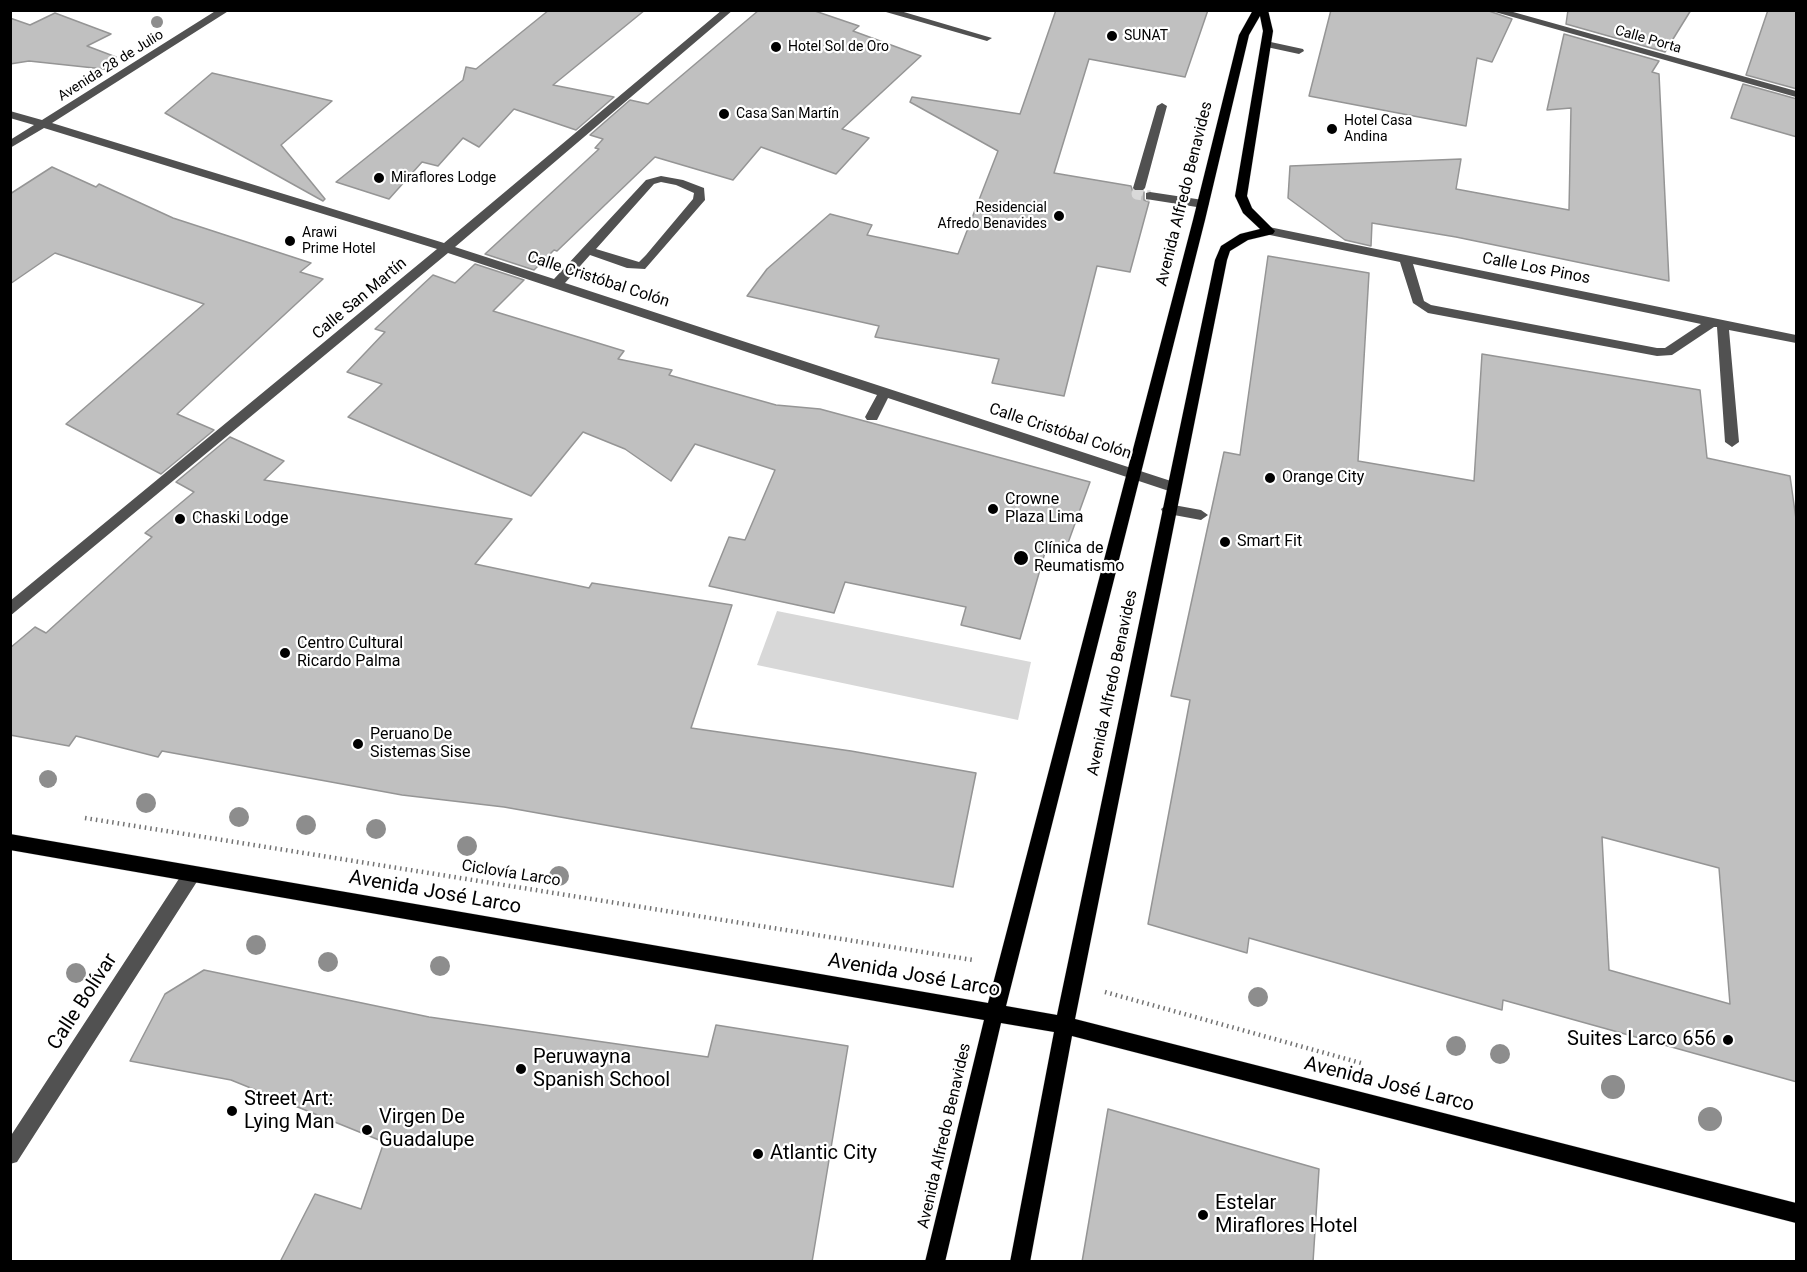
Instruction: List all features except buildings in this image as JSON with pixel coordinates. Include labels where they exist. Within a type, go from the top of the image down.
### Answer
[{"type":"main road","name":"Avenida Alfredo Benavides","points":[[935,1262],[995,1012],[1203,204],[1244,35],[1258,10]]},
{"type":"main road","points":[[1263,10],[1268,31],[1241,196],[1247,210],[1269,231]]},
{"type":"main road","name":"Avenida Alfredo Benavides","points":[[1020,1262],[1064,1025],[1172,487],[1221,260],[1225,249],[1244,237],[1269,231]]},
{"type":"main road","name":"Avenida José Larco","points":[[10,842],[1064,1025],[1797,1213]]},
{"type":"street","name":"Avenida 28 de Julio","points":[[10,145],[225,10]]},
{"type":"street","name":"Calle San Martín","points":[[10,610],[728,10]]},
{"type":"street","points":[[884,10],[987,38]]},
{"type":"street","name":"Calle Porta","points":[[1493,10],[1797,94]]},
{"type":"street","points":[[1266,44],[1299,51]]},
{"type":"street","points":[[1139,188],[1162,106]]},
{"type":"street","name":"Calle Cristóbal Colón","points":[[10,114],[446,248],[1172,487]]},
{"type":"street","points":[[557,284],[588,250],[650,182],[661,179],[679,182],[700,191],[699,200],[641,266],[627,264],[588,250]]},
{"type":"street","points":[[1150,196],[1203,204]]},
{"type":"street","name":"Calle Los Pinos","points":[[1269,231],[1797,339]]},
{"type":"street","points":[[1405,259],[1419,303],[1428,309],[1657,352],[1668,352],[1718,322],[1732,442]]},
{"type":"street","points":[[872,417],[885,392]]},
{"type":"street","points":[[1168,509],[1201,514]]},
{"type":"street","name":"Calle Bolívar","points":[[10,1155],[192,874]]},
{"type":"path","name":"Ciclovía Larco","points":[[81,818],[1007,965]]},
{"type":"shaded area","points":[[777,611],[1031,662],[1018,720],[757,665]]},
{"type":"tunnel","points":[[1139,188],[1137,194],[1150,196]]},
{"type":"place","name":"SUNAT","points":[[1112,36]]},
{"type":"place","name":"Hotel Sol de Oro","points":[[776,47]]},
{"type":"place","name":"Casa San Martín","points":[[724,114]]},
{"type":"place","name":"Hotel Casa Andina","points":[[1332,129]]},
{"type":"place","name":"Miraflores Lodge","points":[[379,178]]},
{"type":"place","name":"Residencial Afredo Benavides","points":[[1059,216]]},
{"type":"place","name":"Arawi Prime Hotel","points":[[290,241]]},
{"type":"place","name":"Orange City","points":[[1270,478]]},
{"type":"place","name":"Crowne Plaza Lima","points":[[993,509]]},
{"type":"place","name":"Chaski Lodge","points":[[180,519]]},
{"type":"place","name":"Smart Fit","points":[[1225,542]]},
{"type":"place","name":"Clínica de Reumatismo","points":[[1021,558]]},
{"type":"place","name":"Centro Cultural Ricardo Palma","points":[[285,653]]},
{"type":"place","name":"Peruano De Sistemas Sise","points":[[358,744]]},
{"type":"place","name":"Suites Larco 656","points":[[1728,1040]]},
{"type":"place","name":"Peruwayna Spanish School","points":[[521,1069]]},
{"type":"place","name":"Street Art: Lying Man","points":[[232,1111]]},
{"type":"place","name":"Virgen De Guadalupe","points":[[367,1130]]},
{"type":"place","name":"Atlantic City","points":[[758,1154]]},
{"type":"place","name":"Estelar Miraflores Hotel","points":[[1203,1215]]}]
